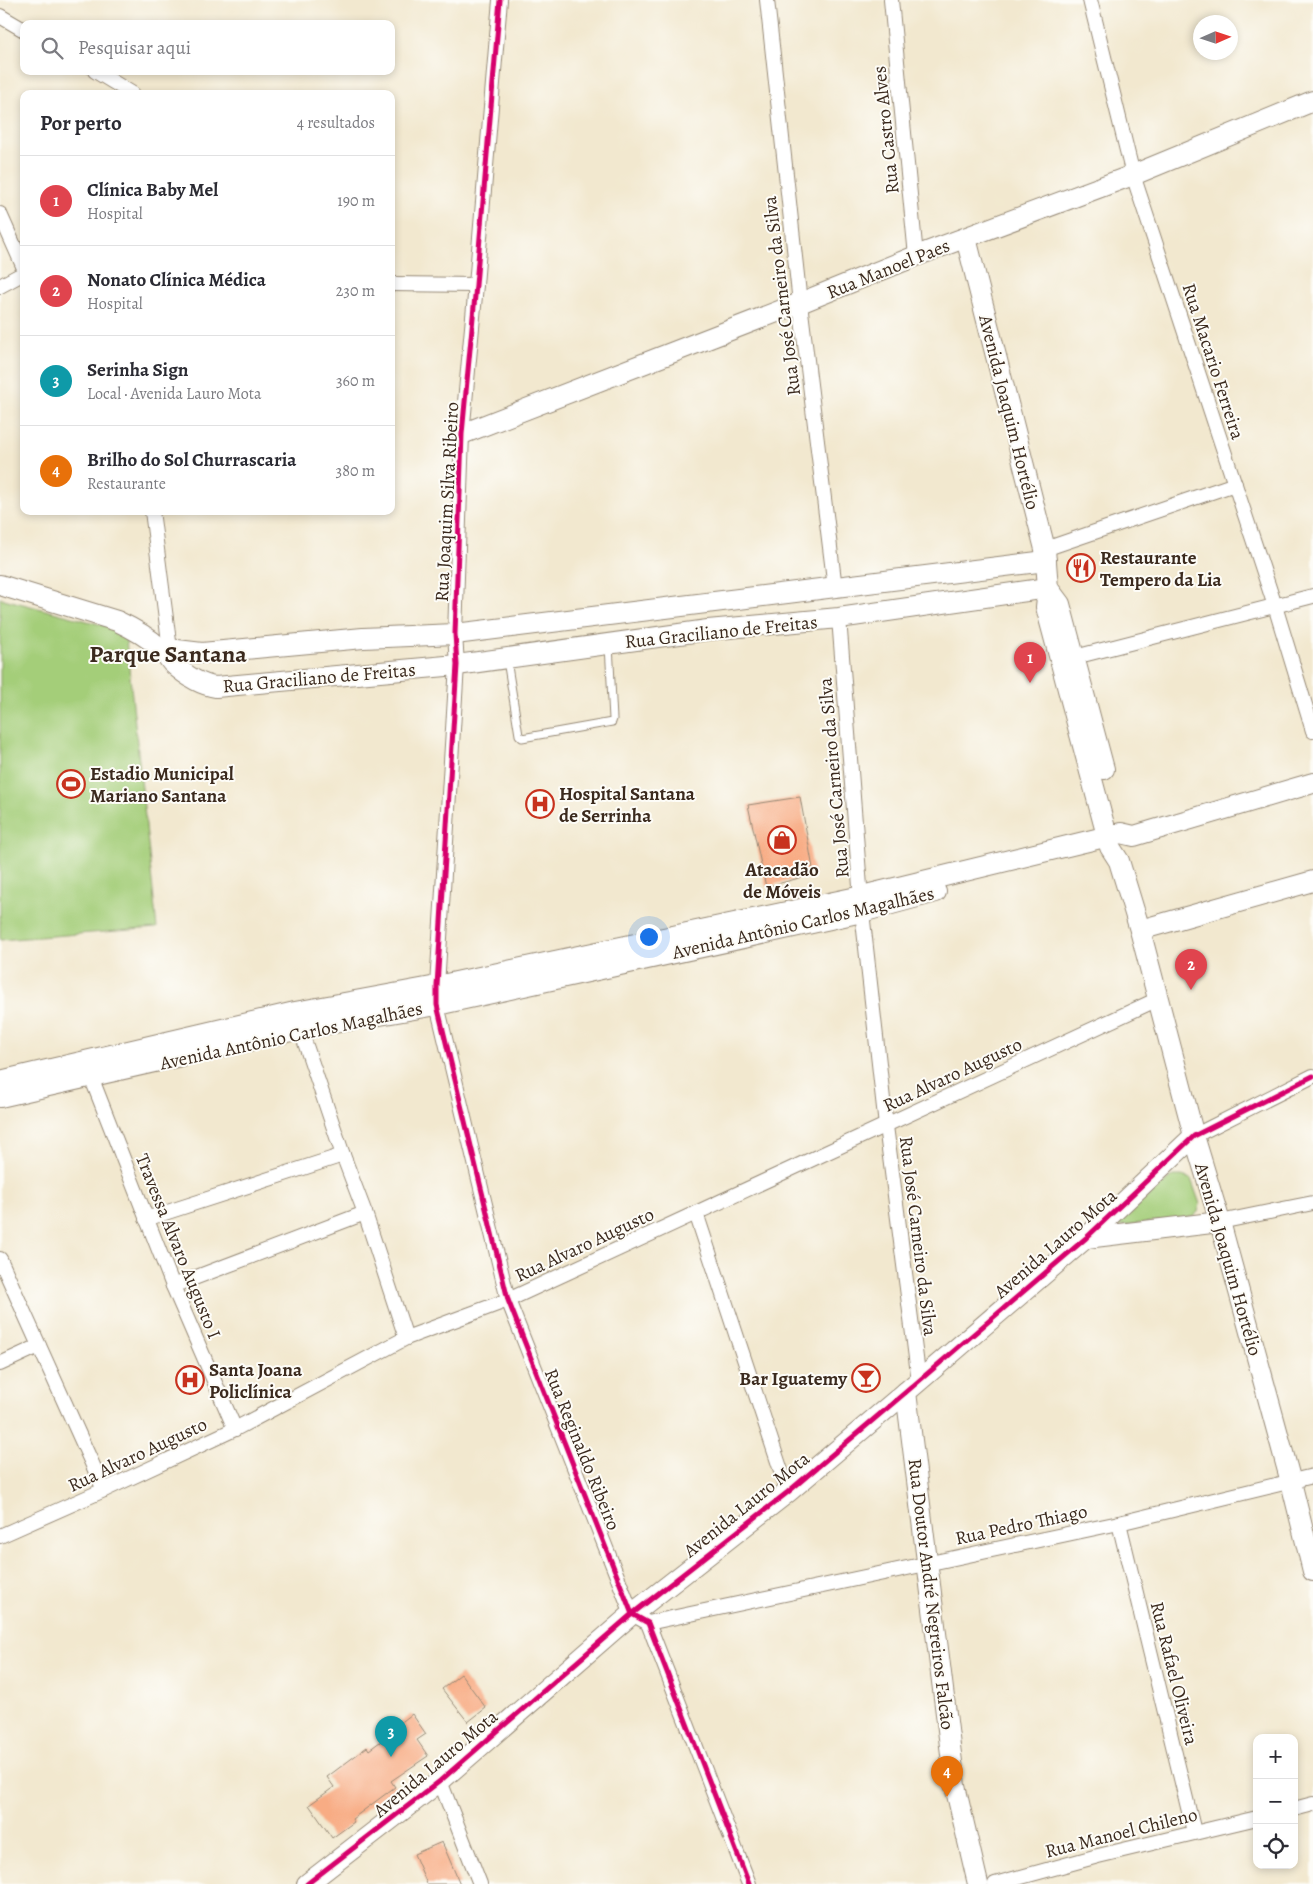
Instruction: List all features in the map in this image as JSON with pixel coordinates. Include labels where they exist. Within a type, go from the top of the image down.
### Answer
[{"type":"street","name":"Rua Joaquim Silva Ribeiro","points":[[437,995],[457,665],[455,634],[462,434],[500,0]]},
{"type":"street","name":"Rua José Carneiro da Silva","points":[[767,0],[800,303],[835,588]]},
{"type":"street","name":"Rua Castro Alves","points":[[890,0],[916,256]]},
{"type":"street","name":"Rua Macario Ferreira","points":[[1090,0],[1133,175],[1275,606],[1313,731]]},
{"type":"street","points":[[0,16],[20,28]]},
{"type":"street","points":[[102,75],[126,90]]},
{"type":"street","name":"Rua Manoel Paes","points":[[462,434],[916,256],[1133,175],[1313,101]]},
{"type":"street","points":[[0,214],[20,259]]},
{"type":"street","name":"Avenida Joaquim Hortélio","points":[[966,238],[1046,555],[1048,588],[1060,604],[1067,659],[1119,843],[1194,1136],[1220,1222],[1291,1482],[1313,1571]]},
{"type":"street","points":[[0,286],[20,275]]},
{"type":"street","points":[[395,284],[476,285]]},
{"type":"street","points":[[1046,555],[1235,484]]},
{"type":"street","points":[[152,515],[168,653]]},
{"type":"street","name":"Rua Graciliano de Freitas","points":[[168,653],[202,653],[364,638],[455,634],[835,588],[1046,555]]},
{"type":"street","points":[[0,585],[117,621],[133,628],[168,653]]},
{"type":"street","name":"Rua Graciliano de Freitas","points":[[168,653],[205,686],[216,687],[457,665],[708,630],[839,618],[1048,588]]},
{"type":"street","points":[[1067,659],[1313,596]]},
{"type":"street","name":"Rua José Carneiro da Silva","points":[[839,618],[862,904],[913,1387]]},
{"type":"street","name":"Avenida Antônio Carlos Magalhães","points":[[4,1088],[297,1021],[437,995],[862,904],[1119,843],[1313,783]]},
{"type":"street","points":[[1140,930],[1313,881]]},
{"type":"street","name":"Rua Reginaldo Ribeiro","points":[[437,995],[508,1300],[750,1884]]},
{"type":"street","name":"Rua Alvaro Augusto","points":[[0,1536],[235,1429],[406,1338],[508,1300],[1158,999]]},
{"type":"street","points":[[297,1021],[365,1213],[406,1338]]},
{"type":"street","name":"Travessa Alvaro Augusto I","points":[[88,1070],[146,1219],[235,1429]]},
{"type":"street","points":[[1194,1136],[1313,1076]]},
{"type":"street","name":"Avenida Lauro Mota","points":[[307,1884],[440,1781],[640,1619],[1086,1238],[1194,1136]]},
{"type":"street","points":[[146,1219],[343,1155]]},
{"type":"street","points":[[1220,1222],[1313,1203]]},
{"type":"street","points":[[174,1286],[365,1213]]},
{"type":"street","points":[[696,1213],[788,1492]]},
{"type":"street","name":"Avenida Lauro Mota","points":[[1086,1238],[1220,1222]]},
{"type":"street","points":[[0,1259],[104,1490]]},
{"type":"street","points":[[0,1364],[40,1346]]},
{"type":"street","name":"Rua Doutor André Negreiros Falcão","points":[[913,1387],[928,1563],[955,1786],[978,1884]]},
{"type":"street","name":"Rua Pedro Thiago","points":[[640,1619],[928,1563],[1119,1523],[1313,1476]]},
{"type":"street","name":"Rua Rafael Oliveira","points":[[1119,1523],[1194,1832]]},
{"type":"street","points":[[440,1781],[480,1884]]},
{"type":"street","points":[[1298,1808],[1313,1804]]},
{"type":"street","name":"Rua Manoel Chileno","points":[[995,1884],[1194,1832],[1253,1819]]},
{"type":"lane","points":[[507,657],[519,735],[522,738],[612,722],[609,644]]},
{"type":"green space","name":"Estadio Municipal Mariano Santana","points":[[0,598],[114,628],[126,640],[157,928],[0,940]]},
{"type":"green space","points":[[1173,1176],[1191,1179],[1200,1204],[1198,1212],[1193,1217],[1110,1227]]},
{"type":"building","name":"Atacadão de Móveis","points":[[800,797],[814,874],[766,887],[748,805]]},
{"type":"building","points":[[461,1674],[486,1708],[468,1722],[442,1689]]},
{"type":"building","points":[[412,1714],[426,1734],[417,1740],[428,1756],[391,1781],[395,1787],[352,1819],[354,1822],[332,1838],[309,1805],[334,1787],[327,1777],[367,1747],[369,1750],[392,1733],[390,1731]]},
{"type":"building","points":[[442,1842],[460,1884],[427,1884],[414,1854]]},
{"type":"cycle path","points":[[500,0],[462,434],[455,634],[457,665],[437,1005],[508,1300],[632,1614],[648,1623],[749,1884]]},
{"type":"cycle path","points":[[307,1884],[440,1781],[632,1614],[788,1492],[1086,1238],[1194,1136],[1313,1076]]},
{"type":"place","name":"Restaurante Tempero da Lia","points":[[1081,568]]},
{"type":"place","name":"Clínica Baby Mel","points":[[1030,683]]},
{"type":"place","name":"Estadio Municipal Mariano Santana","points":[[71,784]]},
{"type":"place","name":"Hospital Santana de Serrinha","points":[[540,804]]},
{"type":"place","name":"Atacadão de Móveis","points":[[782,840]]},
{"type":"place","name":"Nonato Clínica Médica","points":[[1191,990]]},
{"type":"place","name":"Bar Iguatemy","points":[[866,1378]]},
{"type":"place","name":"Santa Joana Policlínica","points":[[190,1380]]},
{"type":"place","name":"Serinha Sign","points":[[391,1757]]},
{"type":"place","name":"Brilho do Sol Churrascaria","points":[[947,1797]]},
{"type":"district","name":"Parque Santana","points":[[168,654]]}]
